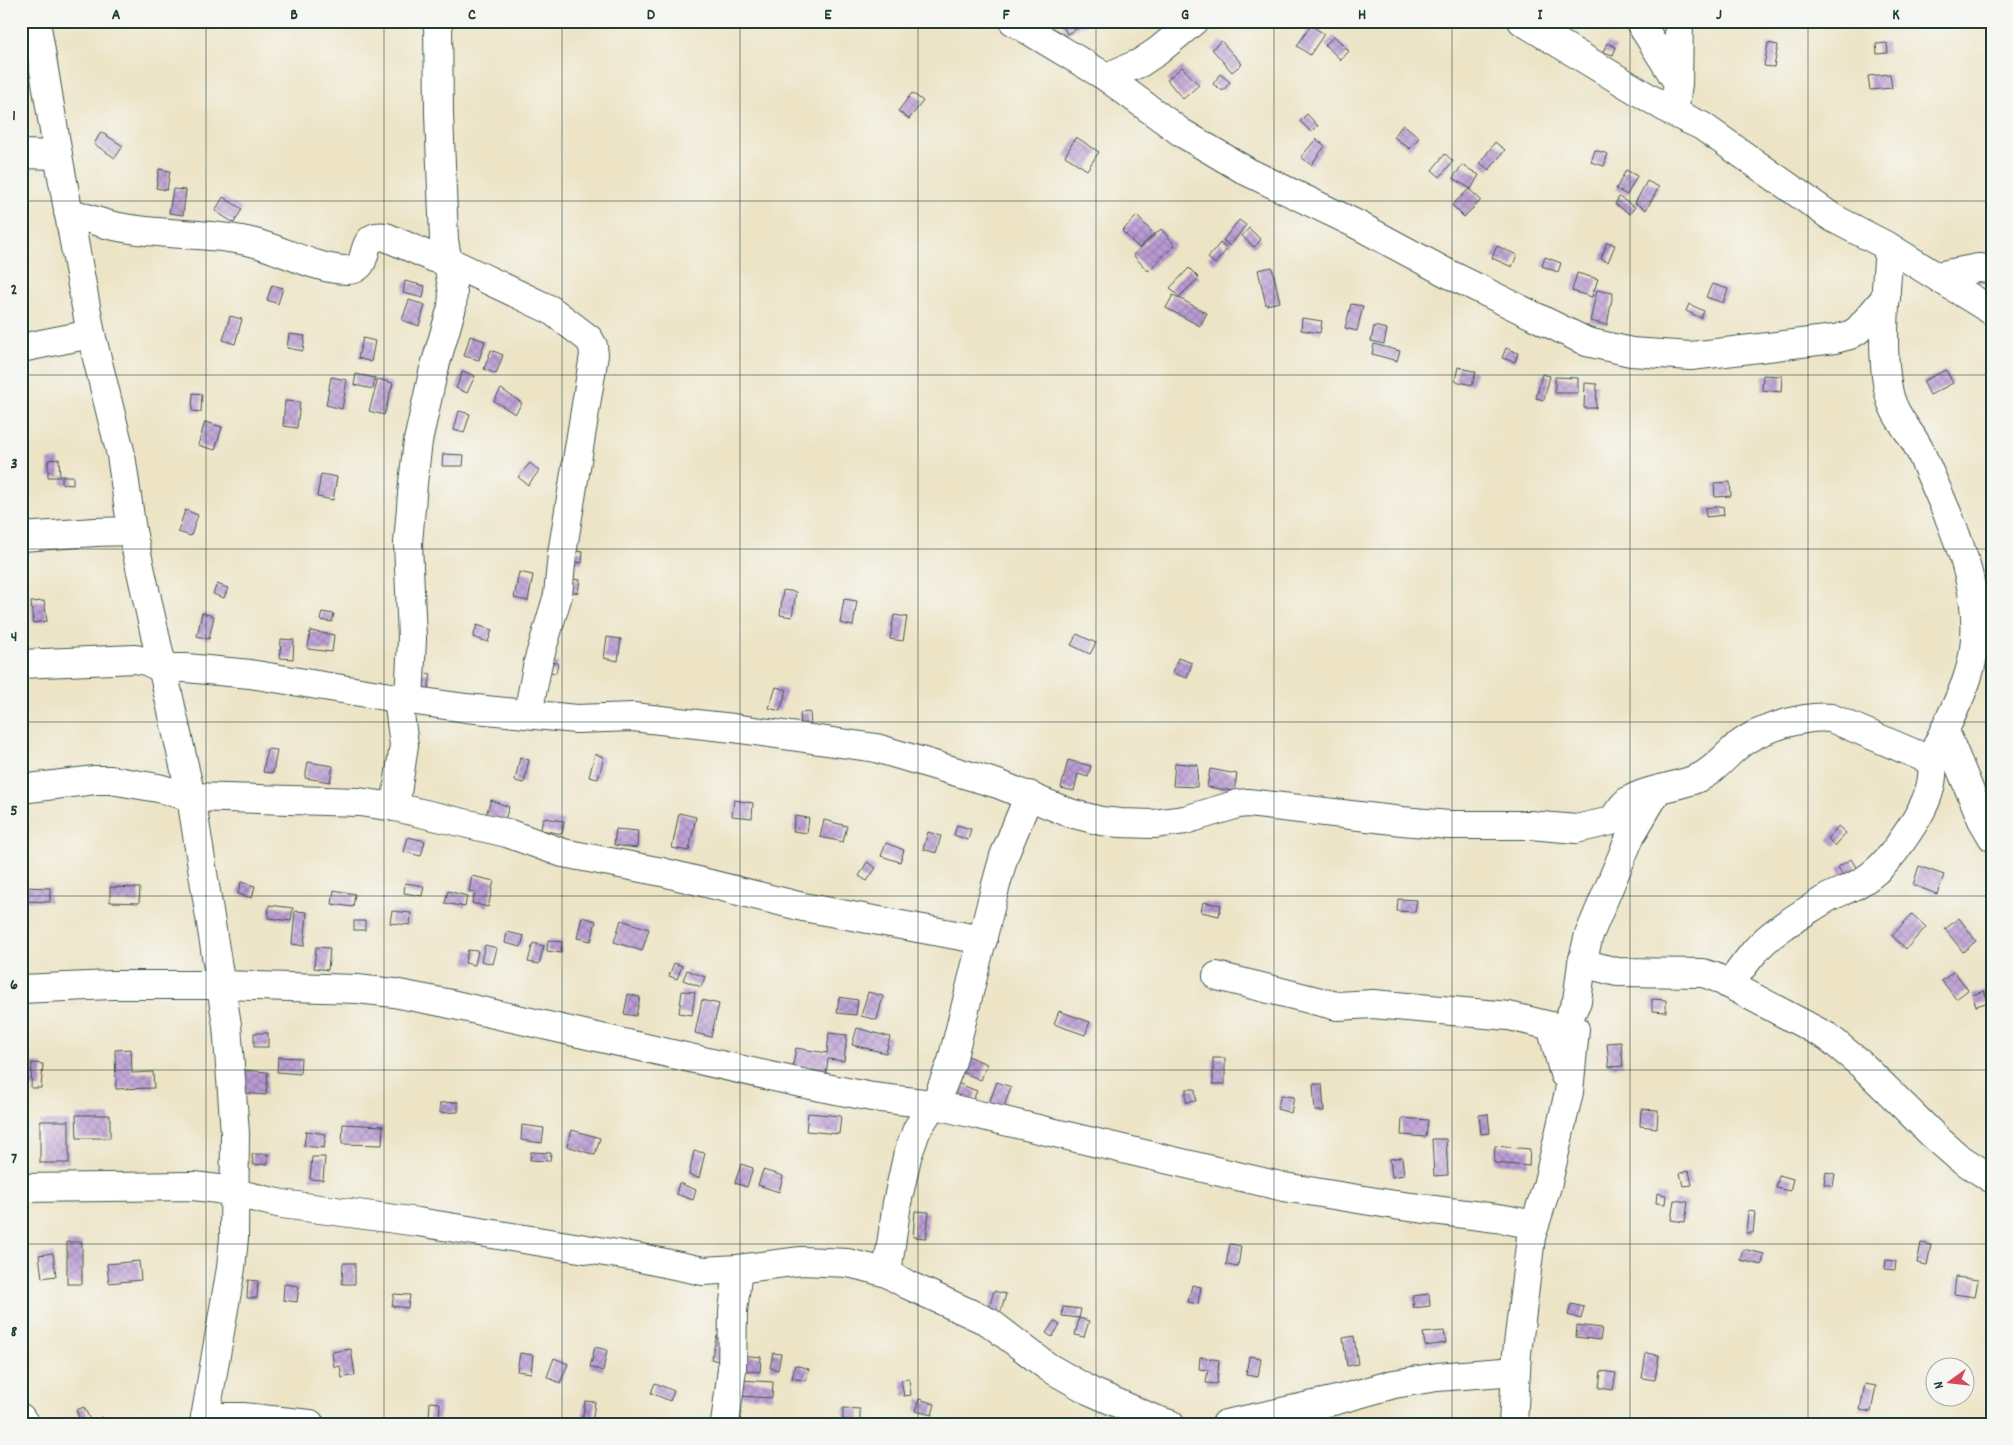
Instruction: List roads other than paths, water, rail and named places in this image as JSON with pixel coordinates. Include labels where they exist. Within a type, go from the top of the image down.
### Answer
[{"type":"street","points":[[36,21],[68,212],[91,334],[121,455],[132,531],[161,668],[192,797],[222,985],[232,1081],[235,1133],[235,1221],[232,1268],[204,1420],[243,1417],[310,1424]]},
{"type":"street","points":[[395,807],[404,745],[404,699],[412,639],[409,525],[418,441],[433,373],[452,307],[452,281],[444,240],[439,114],[438,21]]},
{"type":"street","points":[[1012,21],[1106,77],[1182,133],[1248,172],[1354,223],[1587,342],[1631,352],[1691,356],[1835,339],[1850,335],[1858,330],[1886,297]]},
{"type":"street","points":[[1106,77],[1140,63],[1158,51],[1194,21]]},
{"type":"street","points":[[1522,21],[1674,113],[1702,126],[1833,218],[1889,247],[1992,311]]},
{"type":"street","points":[[1639,21],[1678,83]]},
{"type":"street","points":[[1674,113],[1678,83],[1679,21]]},
{"type":"street","points":[[21,154],[58,155]]},
{"type":"street","points":[[68,212],[119,227],[254,242],[329,268],[345,270],[357,267],[363,261],[368,241],[374,237],[386,237],[434,258],[448,261],[551,310],[589,339],[593,346],[594,355],[562,554],[558,595],[538,662],[528,714]]},
{"type":"street","points":[[1728,985],[1756,950],[1770,937],[1826,899],[1859,884],[1872,874],[1898,847],[1922,808],[1930,788],[1932,761],[1967,678],[1974,642],[1975,599],[1970,578],[1948,516],[1917,445],[1894,408],[1890,398],[1885,355],[1889,247]]},
{"type":"street","points":[[1937,276],[1978,268],[1992,269]]},
{"type":"street","points":[[21,348],[91,334]]},
{"type":"street","points":[[21,537],[132,531]]},
{"type":"street","points":[[21,664],[129,659],[146,661],[161,668],[186,668],[250,674],[404,699],[528,714],[576,719],[633,717],[733,728],[876,748],[989,781],[1029,795],[1070,813],[1120,824],[1154,824],[1185,820],[1224,807],[1248,803],[1402,822],[1449,825],[1530,825],[1576,829],[1611,821],[1629,800],[1700,778],[1750,738],[1780,726],[1820,716],[1831,718],[1932,761]]},
{"type":"street","points":[[1945,731],[1982,820],[1992,837]]},
{"type":"street","points":[[21,789],[95,780],[111,780],[158,788],[192,797],[359,802],[395,807],[507,833],[563,853],[662,872],[803,907],[983,940]]},
{"type":"street","points":[[1513,1424],[1516,1371],[1525,1288],[1535,1225],[1569,1092],[1575,1028],[1568,1020],[1577,1001],[1582,963],[1589,935],[1631,835],[1657,791]]},
{"type":"street","points":[[887,1273],[897,1203],[907,1157],[917,1129],[940,1092],[952,1060],[1004,856],[1029,795]]},
{"type":"street","points":[[1582,963],[1616,972],[1703,973],[1715,977],[1828,1037],[1863,1066],[1958,1157],[1992,1179]]},
{"type":"street","points":[[1217,976],[1337,1006],[1373,1004],[1509,1016],[1542,1022],[1551,1026],[1569,1092]]},
{"type":"street","points":[[21,988],[110,985],[222,985],[357,989],[394,993],[801,1083],[872,1097],[932,1104],[1284,1187],[1386,1204],[1504,1219],[1535,1225]]},
{"type":"street","points":[[21,1188],[194,1186],[282,1204],[418,1222],[627,1256],[703,1271],[738,1269],[784,1261],[848,1263],[887,1273],[908,1285],[989,1322],[1048,1367],[1069,1380],[1154,1419],[1170,1424]]},
{"type":"street","points":[[725,1424],[732,1369],[733,1311],[738,1269]]},
{"type":"street","points":[[1226,1424],[1337,1400],[1394,1384],[1516,1371]]},
{"type":"street","points":[[21,1418],[25,1424]]}]
